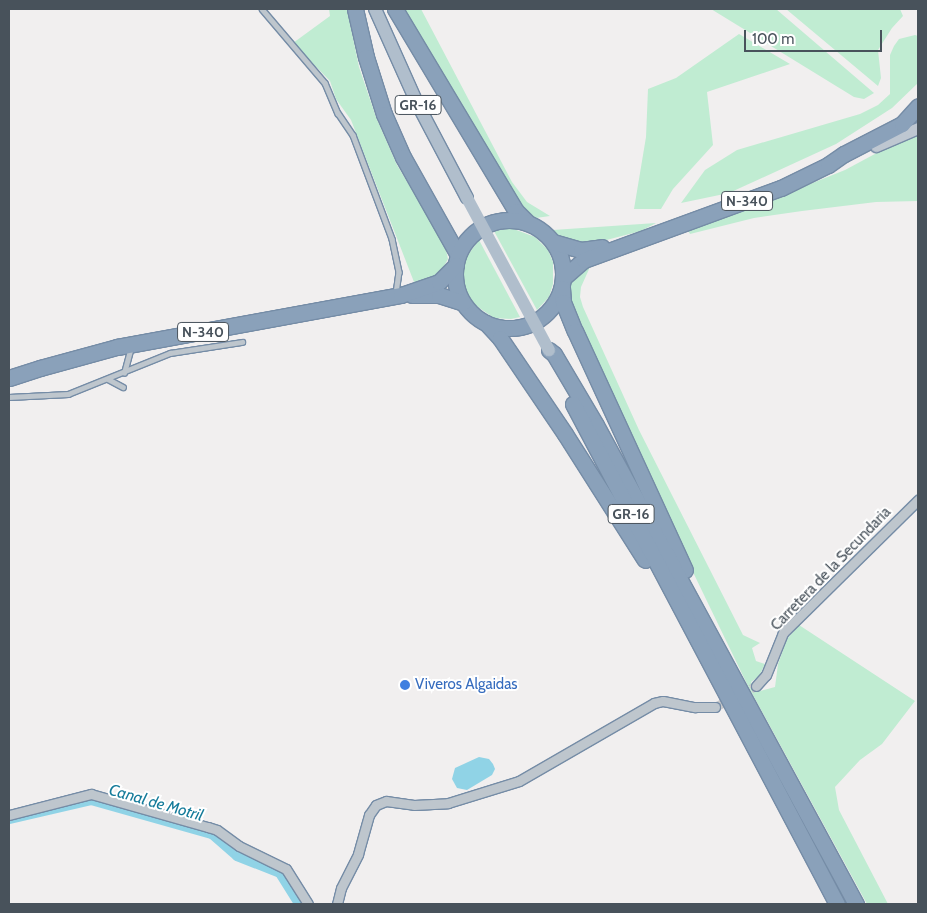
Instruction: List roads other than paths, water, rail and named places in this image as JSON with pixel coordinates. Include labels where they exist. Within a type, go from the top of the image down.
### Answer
[{"type":"highway","points":[[355,9],[366,57],[384,114],[403,157],[457,260],[458,291],[463,303]]},
{"type":"highway","points":[[395,9],[516,211],[527,222]]},
{"type":"highway","name":"N-340","points":[[902,124],[918,106]]},
{"type":"highway","name":"N-340","points":[[562,283],[584,260],[740,204],[828,165],[844,154],[918,116]]},
{"type":"highway","name":"N-340","points":[[9,378],[40,368],[131,345],[398,296],[438,282],[457,260],[467,240],[486,225],[510,220],[527,222],[542,230],[553,242],[563,266],[562,283],[555,303],[545,315],[532,324],[517,328],[501,328],[486,323],[473,315],[463,303],[439,295],[398,296]]},
{"type":"highway","name":"N-340","points":[[553,242],[581,250],[626,244]]},
{"type":"highway","points":[[562,283],[563,302],[575,331],[735,678]]},
{"type":"highway","points":[[486,323],[500,338],[565,434],[620,520],[704,661],[716,676]]},
{"type":"highway","name":"GR-16","points":[[550,350],[550,357],[582,422],[837,904]]},
{"type":"highway","name":"GR-16","points":[[550,350],[596,425],[718,653],[735,678],[856,904]]},
{"type":"main road","name":"GR-16","points":[[375,9],[418,106],[550,350]]},
{"type":"main road","points":[[828,165],[848,161],[892,138],[918,128]]},
{"type":"street","name":"Carretera de la Secundaria","points":[[756,686],[766,675],[783,633],[918,500]]},
{"type":"street","points":[[337,904],[341,888],[358,854],[369,815],[376,805],[386,801],[414,805],[448,803],[519,781],[654,703],[663,701],[695,707],[715,707]]},
{"type":"street","points":[[9,815],[91,794],[208,827],[217,830],[239,846],[286,869],[308,904]]},
{"type":"lane","points":[[262,9],[325,83],[338,113],[354,136],[392,239],[399,272],[398,296]]},
{"type":"lane","points":[[9,397],[68,394],[170,353],[242,342]]},
{"type":"lane","points":[[124,373],[131,345]]},
{"type":"lane","points":[[108,379],[123,387]]},
{"type":"water","points":[[479,757],[489,759],[493,764],[495,769],[492,775],[467,790],[457,788],[452,779],[455,768]]},
{"type":"waterway","name":"Canal de Motril","points":[[10,819],[91,800],[212,834],[237,856],[280,873],[299,904]]},
{"type":"tunnel","points":[[715,707],[756,686]]},
{"type":"place","name":"Viveros Algaidas","points":[[405,685]]}]
